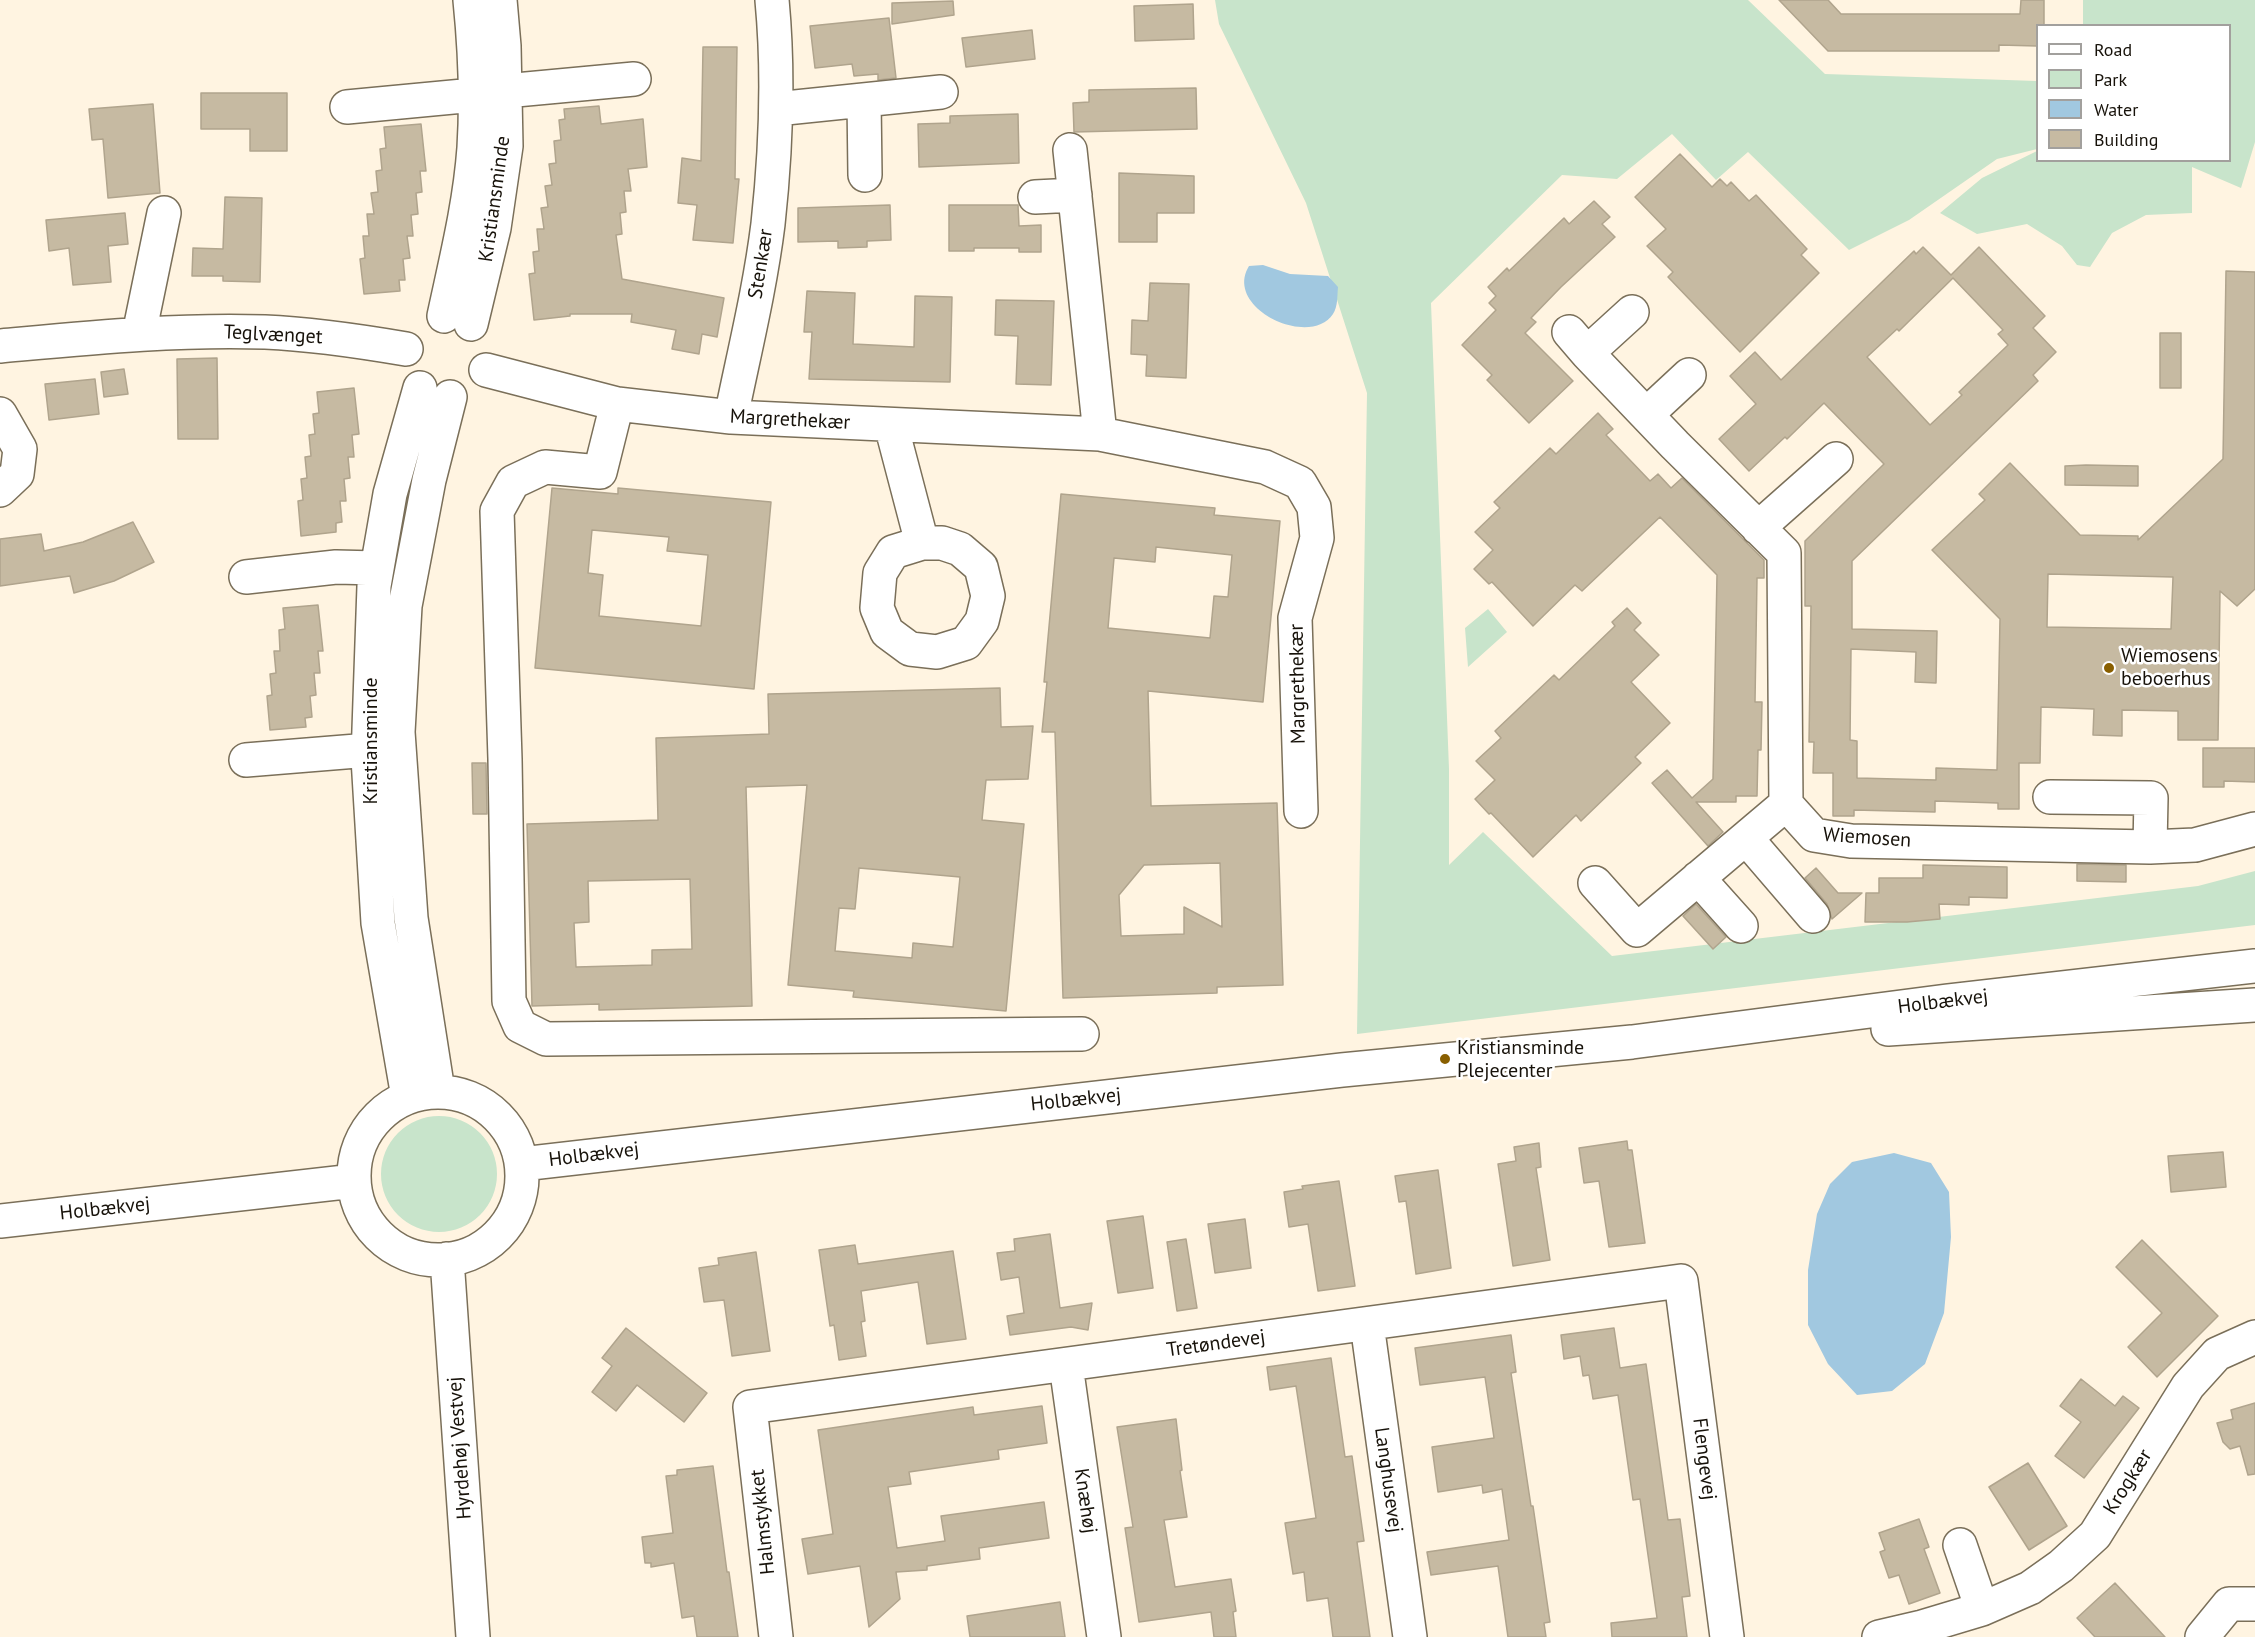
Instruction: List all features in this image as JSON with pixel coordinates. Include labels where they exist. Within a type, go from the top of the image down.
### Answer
[{"type":"street","name":"Kristiansminde","points":[[458,320],[494,228],[506,146],[475,49],[470,0]]},
{"type":"street","name":"Kristiansminde","points":[[490,93],[504,46],[500,0]]},
{"type":"street","name":"Stenkær","points":[[731,417],[768,224],[776,109],[772,0]]},
{"type":"street","points":[[347,107],[634,79]]},
{"type":"street","points":[[776,109],[941,92]]},
{"type":"street","points":[[864,100],[865,175]]},
{"type":"street","points":[[1070,150],[1100,435]]},
{"type":"street","points":[[1035,197],[1075,195]]},
{"type":"street","points":[[139,334],[164,213]]},
{"type":"street","points":[[1595,883],[1637,930],[1786,804],[1784,553],[1675,445],[1578,343],[1632,312]]},
{"type":"street","points":[[429,319],[458,320],[482,335],[488,355],[486,370],[477,384],[467,393],[435,393],[411,377],[406,365],[406,349],[414,332],[429,319]]},
{"type":"street","name":"Teglvænget","points":[[0,346],[139,334],[266,332],[342,339],[406,349]]},
{"type":"street","name":"Margrethekær","points":[[486,370],[617,404],[731,417],[1100,435],[1265,467],[1300,483],[1314,507],[1317,538],[1295,618],[1301,811]]},
{"type":"street","points":[[1647,414],[1689,375]]},
{"type":"street","name":"Kristiansminde","points":[[423,1094],[378,923],[369,750],[374,586],[390,494],[435,393]]},
{"type":"street","name":"Kristiansminde","points":[[423,1094],[398,732],[405,606],[429,480],[435,393]]},
{"type":"street","points":[[617,404],[600,472],[545,467],[513,482],[497,511],[505,759],[508,1002],[520,1026],[546,1039],[1082,1034]]},
{"type":"street","points":[[0,414],[20,449],[17,474],[0,490]]},
{"type":"street","points":[[891,425],[922,543]]},
{"type":"street","points":[[1758,528],[1836,459]]},
{"type":"street","points":[[246,577],[336,567],[377,568]]},
{"type":"street","points":[[246,760],[369,750]]},
{"type":"street","points":[[2050,796],[2151,798],[2150,847]]},
{"type":"street","name":"Wiemosen","points":[[1786,804],[1814,834],[1851,841],[2150,847],[2195,845],[2255,829]]},
{"type":"street","points":[[1746,838],[1813,916]]},
{"type":"street","points":[[1698,878],[1741,927]]},
{"type":"street","name":"Holbækvej","points":[[522,1164],[1365,1067],[1632,1042],[2255,966]]},
{"type":"street","name":"Holbækvej","points":[[1632,1042],[1944,1026],[2255,1005]]},
{"type":"street","points":[[423,1094],[468,1097],[493,1112],[512,1135],[522,1164],[522,1189],[514,1213],[500,1233],[480,1248],[447,1259],[420,1258],[395,1248],[374,1230],[369,1222],[360,1207],[354,1180],[357,1154],[367,1130],[385,1110],[423,1094]]},
{"type":"street","name":"Holbækvej","points":[[0,1221],[354,1180]]},
{"type":"street","name":"Hyrdehøj Vestvej","points":[[447,1259],[473,1637]]},
{"type":"street","name":"Tretøndevej","points":[[750,1407],[1681,1281]]},
{"type":"street","name":"Flengevej","points":[[1681,1281],[1727,1637]]},
{"type":"street","name":"Langhusevej","points":[[1367,1324],[1410,1637]]},
{"type":"street","name":"Krogkær","points":[[1880,1637],[1982,1609],[2030,1588],[2061,1566],[2095,1534],[2188,1386],[2217,1354],[2255,1336]]},
{"type":"street","name":"Knæhøj","points":[[1066,1365],[1104,1637]]},
{"type":"street","name":"Halmstykket","points":[[750,1407],[776,1637]]},
{"type":"street","points":[[1960,1545],[1982,1609]]},
{"type":"street","points":[[2202,1637],[2229,1604],[2255,1604]]},
{"type":"green space","points":[[1215,0],[1748,0],[1825,74],[2036,81],[2036,149],[1997,159],[1909,220],[1849,250],[1748,152],[1716,180],[1672,134],[1617,179],[1562,175],[1431,303],[1449,769],[1449,865],[1483,832],[1612,956],[2198,886],[2255,871],[2255,925],[1357,1034],[1367,393],[1306,203],[1219,24]]},
{"type":"green space","points":[[2083,0],[2255,0],[2255,142],[2241,188],[2192,167],[2192,213],[2146,215],[2112,233],[2090,267],[2077,265],[2062,246],[2027,224],[1977,234],[1940,213],[1982,178],[2036,151],[2036,162],[2231,162],[2231,24],[2083,24]]},
{"type":"green space","points":[[1488,609],[1507,632],[1468,667],[1465,628]]},
{"type":"green space","points":[[439,1116],[461,1120],[480,1133],[493,1152],[497,1174],[493,1196],[480,1215],[461,1228],[439,1232],[417,1228],[398,1215],[385,1196],[381,1174],[385,1152],[398,1133],[417,1120]]},
{"type":"water","points":[[1263,265],[1290,274],[1328,276],[1338,287],[1337,305],[1333,314],[1322,324],[1307,327],[1289,325],[1273,319],[1258,309],[1248,296],[1244,282],[1249,266]]},
{"type":"water","points":[[1894,1153],[1931,1163],[1949,1192],[1951,1237],[1944,1313],[1925,1364],[1892,1391],[1857,1395],[1828,1364],[1808,1325],[1808,1270],[1817,1214],[1830,1184],[1852,1162]]},
{"type":"building","points":[[1779,0],[1828,0],[1841,14],[2020,14],[2021,0],[2044,0],[2044,24],[2036,24],[2036,46],[1999,45],[1999,51],[1828,51]]},
{"type":"building","points":[[953,1],[954,15],[892,24],[892,3]]},
{"type":"building","points":[[1193,4],[1194,39],[1135,41],[1134,6]]},
{"type":"building","points":[[889,18],[896,78],[878,80],[878,74],[854,76],[852,64],[815,68],[810,26]]},
{"type":"building","points":[[1032,30],[1035,59],[966,67],[962,38]]},
{"type":"building","points":[[703,47],[737,47],[735,179],[739,179],[733,243],[693,240],[697,205],[678,203],[682,158],[701,161]]},
{"type":"building","points":[[1196,88],[1197,129],[1074,132],[1073,103],[1089,102],[1089,90]]},
{"type":"building","points":[[201,93],[287,93],[287,151],[250,151],[250,129],[201,129]]},
{"type":"building","points":[[153,104],[160,193],[108,198],[103,139],[92,140],[89,109]]},
{"type":"building","points":[[599,106],[601,124],[643,119],[647,167],[628,169],[631,191],[624,191],[626,212],[620,213],[622,234],[616,235],[622,279],[724,298],[717,337],[702,334],[699,354],[672,349],[676,330],[631,322],[632,314],[570,314],[570,316],[534,320],[529,274],[535,273],[533,252],[539,251],[537,229],[544,229],[541,208],[548,207],[545,186],[552,185],[549,164],[556,163],[554,141],[561,140],[559,120],[565,119],[564,109]]},
{"type":"building","points":[[1018,114],[1019,163],[919,167],[918,124],[950,123],[950,116]]},
{"type":"building","points":[[421,124],[426,171],[420,171],[422,192],[416,193],[418,214],[411,215],[413,236],[407,236],[410,258],[403,259],[405,280],[399,280],[400,291],[364,294],[360,259],[365,258],[363,236],[369,236],[367,214],[374,214],[371,193],[378,192],[376,171],[382,170],[380,149],[386,148],[384,127]]},
{"type":"building","points":[[1680,154],[1712,187],[1720,179],[1727,186],[1731,182],[1749,201],[1756,195],[1807,249],[1801,255],[1819,273],[1740,352],[1668,277],[1673,272],[1647,246],[1666,229],[1635,197]]},
{"type":"building","points":[[1119,173],[1194,176],[1194,213],[1157,213],[1157,242],[1119,242]]},
{"type":"building","points":[[225,197],[262,198],[260,282],[223,281],[223,276],[192,276],[193,248],[223,249]]},
{"type":"building","points":[[1594,201],[1610,217],[1602,224],[1615,237],[1531,318],[1536,322],[1525,333],[1573,381],[1529,423],[1487,380],[1492,375],[1462,345],[1496,310],[1489,303],[1496,296],[1488,287],[1507,268],[1509,271],[1564,218],[1569,224]]},
{"type":"building","points":[[890,205],[891,240],[867,241],[867,247],[838,248],[838,241],[798,242],[798,208]]},
{"type":"building","points":[[949,205],[1018,205],[1019,226],[1041,225],[1041,252],[1019,252],[1019,248],[974,248],[974,251],[949,251]]},
{"type":"building","points":[[125,213],[128,244],[108,246],[111,282],[73,285],[69,248],[49,251],[46,220]]},
{"type":"building","points":[[1923,247],[1951,275],[1979,247],[2045,316],[2033,328],[2056,352],[2033,375],[2038,381],[1852,561],[1852,629],[1937,631],[1936,683],[1915,682],[1916,652],[1851,649],[1850,740],[1857,741],[1857,778],[1936,780],[1936,768],[1997,770],[2000,619],[1932,550],[1985,500],[1979,494],[2010,463],[2080,535],[2138,536],[2138,540],[2223,459],[2226,271],[2255,272],[2255,589],[2237,606],[2220,591],[2218,740],[2178,740],[2178,711],[2122,710],[2122,736],[2093,735],[2094,709],[2041,707],[2040,763],[2019,763],[2019,809],[1998,809],[1998,803],[1935,801],[1935,812],[1854,810],[1854,816],[1833,816],[1833,773],[1813,773],[1814,742],[1809,742],[1811,606],[1805,606],[1805,541],[1884,464],[1824,403],[1787,439],[1785,437],[1749,471],[1719,439],[1756,404],[1730,376],[1755,352],[1781,380],[1914,251],[1916,254]],"holes":[[[1953,278],[2003,330],[1998,334],[2008,345],[1959,392],[1962,395],[1930,425],[1867,357],[1897,329],[1899,331]],[[2048,574],[2173,577],[2171,629],[2047,627]]]},
{"type":"building","points":[[1150,283],[1189,284],[1186,378],[1146,376],[1147,355],[1131,354],[1132,320],[1148,321]]},
{"type":"building","points":[[807,291],[855,293],[853,344],[914,347],[915,296],[952,297],[950,382],[809,379],[812,332],[804,332]]},
{"type":"building","points":[[996,300],[1054,301],[1051,385],[1016,384],[1018,336],[995,335]]},
{"type":"building","points":[[2160,333],[2181,333],[2181,388],[2160,388]]},
{"type":"building","points":[[217,358],[218,439],[178,439],[177,359]]},
{"type":"building","points":[[124,369],[128,394],[104,397],[101,372]]},
{"type":"building","points":[[95,379],[99,414],[49,420],[45,384]]},
{"type":"building","points":[[354,388],[359,434],[352,435],[354,457],[348,457],[350,478],[344,479],[346,501],[340,501],[342,522],[336,523],[336,532],[301,536],[298,501],[303,500],[301,479],[307,478],[305,457],[311,456],[309,435],[315,434],[313,414],[319,413],[317,392]]},
{"type":"building","points":[[1598,413],[1613,429],[1606,435],[1650,481],[1658,474],[1671,488],[1682,478],[1764,560],[1764,578],[1757,578],[1755,702],[1762,702],[1757,796],[1736,796],[1736,802],[1696,802],[1723,832],[1708,846],[1652,783],[1667,770],[1692,798],[1713,779],[1717,575],[1660,517],[1582,591],[1575,585],[1533,626],[1492,582],[1489,584],[1474,569],[1493,550],[1475,532],[1500,508],[1494,502],[1550,448],[1556,454]]},
{"type":"building","points":[[2065,466],[2138,466],[2138,486],[2065,485]]},
{"type":"building","points":[[552,488],[618,494],[618,488],[771,502],[754,689],[535,668]],"holes":[[[592,530],[669,537],[667,551],[708,555],[701,626],[599,616],[603,575],[588,573]]]},
{"type":"building","points":[[1061,494],[1215,508],[1214,515],[1280,521],[1263,702],[1148,691],[1151,806],[1277,803],[1283,985],[1217,987],[1217,993],[1063,998],[1055,732],[1042,732],[1047,682],[1044,682]],"holes":[[[1156,547],[1232,555],[1228,597],[1214,596],[1210,638],[1108,628],[1114,558],[1155,562]],[[1220,863],[1222,927],[1184,907],[1184,934],[1121,936],[1119,895],[1144,865]]]},
{"type":"building","points":[[133,522],[154,562],[114,581],[74,593],[70,576],[0,586],[0,539],[41,534],[44,551],[83,542]]},
{"type":"building","points":[[318,605],[323,651],[318,651],[320,673],[314,673],[316,695],[310,696],[312,717],[305,718],[306,727],[270,730],[267,696],[272,695],[270,674],[276,673],[274,651],[280,651],[279,630],[285,629],[283,608]]},
{"type":"building","points":[[1627,608],[1641,623],[1634,630],[1659,655],[1631,682],[1670,723],[1635,757],[1641,763],[1581,821],[1576,815],[1533,857],[1475,799],[1495,780],[1476,761],[1501,738],[1495,731],[1554,675],[1559,680],[1615,626],[1612,622]]},
{"type":"building","points":[[1000,688],[1001,727],[1033,726],[1028,779],[986,780],[982,820],[1024,824],[1006,1011],[853,997],[854,991],[788,985],[807,785],[746,787],[752,1006],[599,1010],[599,1004],[532,1006],[527,824],[658,820],[656,738],[769,734],[768,694]],"holes":[[[859,868],[960,877],[953,947],[913,943],[912,958],[835,951],[839,908],[855,909]],[[690,879],[692,949],[652,950],[652,965],[576,967],[574,923],[589,922],[588,881]]]},
{"type":"building","points":[[2203,748],[2255,748],[2255,782],[2224,781],[2224,787],[2203,787]]},
{"type":"building","points":[[472,763],[486,763],[487,814],[473,814]]},
{"type":"building","points":[[2077,864],[2126,865],[2126,882],[2077,881]]},
{"type":"building","points":[[1923,865],[2007,867],[2007,898],[1969,897],[1969,905],[1939,904],[1940,919],[1865,922],[1866,893],[1879,893],[1879,878],[1923,878]]},
{"type":"building","points":[[1816,868],[1838,893],[1862,893],[1832,919],[1827,904],[1805,878]]},
{"type":"building","points":[[1696,904],[1726,937],[1713,949],[1683,916]]},
{"type":"building","points":[[1627,1141],[1628,1150],[1632,1150],[1645,1243],[1609,1247],[1599,1181],[1584,1183],[1579,1148]]},
{"type":"building","points":[[1539,1143],[1541,1167],[1536,1168],[1550,1260],[1513,1266],[1498,1164],[1516,1161],[1514,1147]]},
{"type":"building","points":[[2223,1152],[2226,1187],[2171,1192],[2168,1156]]},
{"type":"building","points":[[1438,1170],[1451,1268],[1416,1274],[1406,1201],[1399,1202],[1395,1176]]},
{"type":"building","points":[[1339,1181],[1355,1286],[1318,1291],[1308,1224],[1289,1227],[1284,1192],[1303,1189],[1302,1186]]},
{"type":"building","points":[[1143,1216],[1153,1288],[1118,1293],[1107,1221]]},
{"type":"building","points":[[1245,1219],[1251,1268],[1215,1273],[1208,1224]]},
{"type":"building","points":[[1050,1234],[1060,1308],[1092,1303],[1088,1330],[1071,1327],[1010,1335],[1007,1316],[1024,1313],[1019,1277],[1001,1280],[997,1253],[1015,1251],[1014,1239]]},
{"type":"building","points":[[1186,1239],[1197,1308],[1177,1311],[1167,1242]]},
{"type":"building","points":[[2142,1240],[2218,1316],[2157,1377],[2128,1347],[2162,1313],[2116,1267]]},
{"type":"building","points":[[855,1245],[858,1264],[953,1251],[966,1339],[927,1344],[918,1282],[861,1291],[865,1321],[861,1322],[866,1356],[839,1360],[834,1325],[830,1326],[819,1250]]},
{"type":"building","points":[[756,1252],[770,1351],[732,1356],[724,1300],[704,1302],[699,1268],[719,1265],[718,1258]]},
{"type":"building","points":[[626,1328],[707,1393],[684,1422],[637,1385],[616,1411],[592,1392],[612,1366],[602,1358]]},
{"type":"building","points":[[1614,1328],[1620,1368],[1646,1364],[1668,1520],[1680,1519],[1690,1596],[1682,1597],[1687,1637],[1612,1637],[1611,1623],[1657,1618],[1640,1499],[1633,1500],[1618,1395],[1593,1399],[1589,1375],[1583,1376],[1580,1356],[1564,1359],[1561,1335]]},
{"type":"building","points":[[1511,1335],[1516,1372],[1511,1373],[1550,1622],[1544,1623],[1546,1637],[1508,1637],[1498,1566],[1431,1575],[1427,1552],[1509,1540],[1502,1489],[1483,1493],[1482,1485],[1438,1492],[1432,1447],[1494,1438],[1485,1377],[1420,1385],[1415,1348]]},
{"type":"building","points":[[1331,1358],[1345,1457],[1352,1456],[1364,1541],[1357,1542],[1370,1637],[1333,1637],[1328,1598],[1307,1601],[1304,1572],[1293,1574],[1285,1523],[1316,1518],[1296,1386],[1270,1390],[1267,1367]]},
{"type":"building","points":[[2081,1379],[2115,1406],[2123,1396],[2139,1408],[2084,1478],[2055,1456],[2081,1422],[2060,1406]]},
{"type":"building","points":[[2255,1403],[2255,1474],[2248,1475],[2240,1446],[2230,1449],[2223,1442],[2217,1423],[2233,1419],[2231,1410]]},
{"type":"building","points":[[1042,1406],[1047,1443],[998,1450],[999,1459],[909,1472],[911,1484],[888,1487],[897,1548],[945,1541],[941,1516],[1044,1502],[1049,1538],[979,1548],[980,1559],[927,1566],[927,1570],[896,1572],[900,1599],[869,1627],[860,1566],[808,1574],[802,1539],[833,1534],[818,1430],[973,1407],[974,1415]]},
{"type":"building","points":[[1176,1419],[1182,1470],[1180,1471],[1187,1517],[1164,1520],[1175,1587],[1231,1579],[1236,1611],[1233,1612],[1236,1637],[1214,1637],[1211,1612],[1139,1622],[1125,1528],[1133,1527],[1117,1427]]},
{"type":"building","points":[[2028,1463],[2067,1526],[2029,1550],[1989,1487]]},
{"type":"building","points":[[713,1466],[738,1637],[697,1637],[694,1616],[682,1618],[674,1563],[651,1567],[651,1563],[645,1563],[642,1537],[673,1533],[666,1476],[677,1475],[677,1470]]},
{"type":"building","points":[[1919,1519],[1929,1547],[1924,1549],[1940,1593],[1909,1604],[1899,1575],[1889,1578],[1880,1552],[1885,1550],[1879,1533]]},
{"type":"building","points":[[2115,1583],[2165,1637],[2095,1637],[2077,1618]]},
{"type":"building","points":[[1060,1602],[1065,1637],[970,1637],[967,1616]]},
{"type":"place","name":"Wiemosens beboerhus","points":[[2109,668]]},
{"type":"place","name":"Kristiansminde Plejecenter","points":[[1445,1059]]}]
